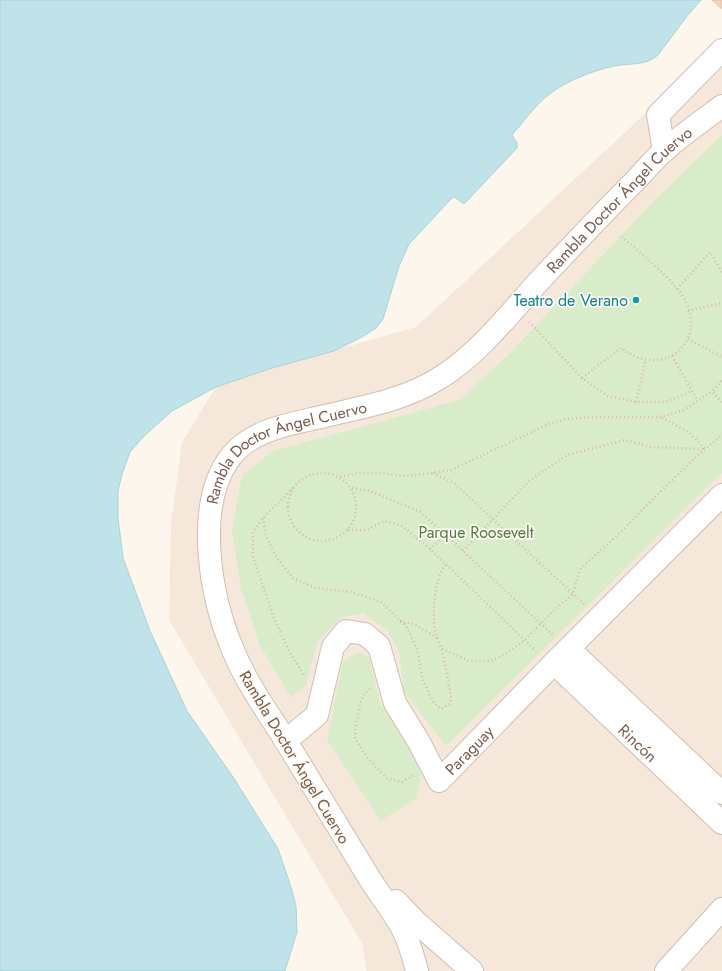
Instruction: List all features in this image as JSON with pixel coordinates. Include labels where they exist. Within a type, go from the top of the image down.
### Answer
[{"type":"street","points":[[664,150],[658,115],[722,50]]},
{"type":"street","name":"Rambla Doctor Ángel Cuervo","points":[[417,971],[409,944],[402,928],[359,862],[284,738],[256,695],[233,650],[224,627],[211,573],[209,545],[213,497],[228,461],[237,449],[251,439],[269,430],[386,401],[413,392],[436,380],[470,355],[664,150],[722,106]]},
{"type":"street","name":"Paraguay","points":[[284,738],[294,734],[317,715],[333,647],[346,631],[365,634],[379,646],[395,703],[419,742],[439,781],[722,495]]},
{"type":"street","name":"Rincón","points":[[562,656],[722,793]]},
{"type":"street","name":"Rincón","points":[[562,656],[722,823]]},
{"type":"street","points":[[359,862],[415,921],[472,971]]},
{"type":"street","points":[[666,971],[722,909]]},
{"type":"path","points":[[582,378],[621,348],[635,357],[655,360],[672,356],[684,348],[688,338],[691,322],[686,303],[678,289],[620,235]]},
{"type":"path","points":[[678,289],[710,252],[722,272]]},
{"type":"path","points":[[688,311],[722,303]]},
{"type":"path","points":[[515,308],[582,378],[608,396],[636,402],[666,402],[692,391]]},
{"type":"path","points":[[688,338],[722,357]]},
{"type":"path","points":[[672,356],[698,401]]},
{"type":"path","points":[[636,402],[646,359]]},
{"type":"path","points":[[340,477],[358,473],[382,473],[402,476],[451,470],[542,427],[567,419],[595,417],[661,417],[684,410],[712,391],[722,382]]},
{"type":"path","points":[[712,391],[722,402]]},
{"type":"path","points":[[661,417],[690,433],[705,449]]},
{"type":"path","points":[[446,565],[440,576],[435,601],[434,620],[435,633],[442,648],[470,661],[490,661],[507,653],[525,640],[573,594],[580,569],[623,530],[705,449],[722,435]]},
{"type":"path","points":[[463,551],[494,520],[529,481],[567,455],[625,440],[650,447],[705,449]]},
{"type":"path","points":[[293,488],[288,499],[288,510],[291,521],[297,530],[306,537],[316,541],[328,541],[338,537],[348,530],[354,521],[357,510],[356,499],[352,488],[340,477],[330,473],[319,472],[309,475],[300,480],[263,518],[253,532],[253,557],[271,611],[290,653],[320,702]]},
{"type":"path","points":[[433,473],[454,483],[573,594]]},
{"type":"path","points":[[352,488],[370,491],[420,512],[541,624]]},
{"type":"path","points":[[348,530],[367,530],[384,521],[402,526],[430,549],[525,640]]},
{"type":"path","points":[[430,549],[446,535]]},
{"type":"path","points":[[400,620],[416,625],[437,638]]},
{"type":"path","points":[[388,676],[364,694],[360,704],[355,738],[368,760],[386,778],[402,782],[416,774]]},
{"type":"shaded area","points":[[722,42],[722,971],[366,971],[363,945],[169,620],[171,525],[182,442],[216,387],[272,368],[416,327]]},
{"type":"green space","name":"Parque Roosevelt","points":[[722,135],[722,473],[446,746],[404,692],[399,651],[388,632],[364,613],[340,618],[317,642],[306,686],[291,697],[260,646],[241,588],[232,531],[242,475],[273,451],[459,400],[509,354],[655,200]]},
{"type":"green space","points":[[358,652],[369,657],[380,703],[421,763],[420,783],[416,798],[381,821],[327,740],[343,662]]},
{"type":"water","points":[[0,0],[701,0],[658,55],[653,59],[643,63],[614,66],[579,77],[554,91],[538,105],[512,135],[517,143],[517,148],[465,203],[462,203],[455,197],[452,198],[409,244],[399,266],[383,319],[376,328],[334,351],[272,368],[216,387],[172,411],[145,435],[130,452],[118,491],[118,518],[123,558],[150,631],[187,711],[233,777],[278,849],[296,906],[297,932],[285,971],[0,971]]},
{"type":"building","points":[[712,0],[722,0],[722,9]]},
{"type":"place","name":"Teatro de Verano","points":[[636,300]]}]
